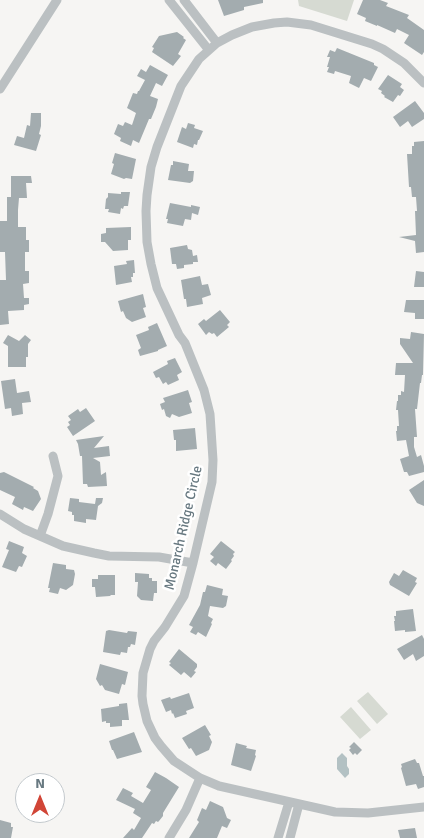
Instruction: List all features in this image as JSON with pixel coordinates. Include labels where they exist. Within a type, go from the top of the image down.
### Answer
[{"type":"street","points":[[0,90],[58,0]]},
{"type":"street","points":[[169,0],[208,50]]},
{"type":"street","points":[[184,0],[217,43]]},
{"type":"street","name":"Monarch Ridge Circle","points":[[424,83],[404,63],[372,44],[311,25],[286,22],[263,24],[242,30],[217,43],[199,59],[181,86],[162,132],[151,167],[146,211],[146,237],[157,288],[194,362],[204,390],[210,414],[213,460],[212,482],[184,596],[154,641],[143,673],[142,696],[147,722],[161,746],[174,761],[200,778],[219,786],[334,812],[368,813],[424,807]]},
{"type":"street","points":[[40,536],[58,476],[53,456]]},
{"type":"street","points":[[0,514],[24,529],[64,546],[109,556],[159,556],[193,563]]},
{"type":"street","points":[[169,838],[186,810],[200,778]]},
{"type":"street","points":[[278,838],[289,802]]},
{"type":"street","points":[[290,838],[299,804]]},
{"type":"shaded area","points":[[298,0],[354,0],[347,21],[299,6]]},
{"type":"shaded area","points":[[368,692],[388,714],[377,724],[357,701]]},
{"type":"shaded area","points":[[351,707],[371,730],[360,739],[340,717]]},
{"type":"shaded area","points":[[342,753],[347,758],[349,769],[349,774],[345,778],[337,769],[337,758]]},
{"type":"building","points":[[218,0],[263,0],[263,3],[244,7],[244,10],[224,16]]},
{"type":"building","points":[[363,0],[380,0],[388,3],[386,6],[409,15],[407,18],[424,30],[424,52],[422,55],[404,43],[409,35],[397,29],[395,33],[377,26],[365,21],[366,18],[357,14]]},
{"type":"building","points":[[177,32],[186,40],[178,54],[181,56],[173,66],[152,52],[154,48],[152,47],[159,36]]},
{"type":"building","points":[[337,48],[374,63],[378,67],[371,81],[364,78],[359,88],[349,83],[351,76],[335,71],[334,74],[327,72],[330,57],[327,57],[330,50],[335,52]]},
{"type":"building","points":[[150,65],[168,75],[162,86],[156,83],[150,96],[158,99],[156,107],[139,143],[133,140],[131,146],[120,141],[121,138],[114,134],[118,124],[123,126],[125,122],[132,125],[136,113],[127,108],[133,93],[137,94],[145,80],[137,76],[141,69],[146,72]]},
{"type":"building","points":[[388,75],[402,84],[400,87],[404,90],[393,102],[384,97],[381,93],[382,91],[378,89]]},
{"type":"building","points":[[415,101],[424,113],[424,119],[412,127],[408,121],[400,127],[393,117]]},
{"type":"building","points":[[31,113],[41,113],[39,134],[41,135],[36,151],[14,145],[17,136],[24,138],[27,125],[30,126]]},
{"type":"building","points":[[188,123],[195,125],[194,128],[203,131],[197,145],[194,144],[193,148],[177,142],[182,127],[186,129]]},
{"type":"building","points":[[424,141],[424,252],[416,253],[415,241],[399,237],[416,235],[416,197],[412,197],[411,187],[409,187],[407,154],[412,154],[414,142]]},
{"type":"building","points":[[115,153],[136,159],[132,179],[124,179],[111,174]]},
{"type":"building","points":[[173,161],[189,164],[188,171],[194,171],[193,181],[190,183],[168,180]]},
{"type":"building","points":[[11,176],[31,176],[32,183],[26,183],[27,198],[19,198],[18,210],[18,227],[26,227],[26,240],[29,240],[29,252],[25,252],[25,271],[29,271],[29,283],[23,284],[24,298],[29,298],[29,304],[24,305],[24,310],[8,311],[9,324],[0,325],[0,280],[6,280],[5,252],[0,252],[0,221],[7,221],[7,197],[11,197]]},
{"type":"building","points":[[121,192],[130,192],[128,206],[124,206],[123,209],[121,208],[120,214],[108,212],[109,209],[105,209],[108,193],[121,194]]},
{"type":"building","points":[[170,203],[200,207],[198,215],[192,213],[191,220],[185,219],[183,226],[167,223],[168,219],[166,219]]},
{"type":"building","points":[[131,227],[131,240],[128,240],[128,250],[113,251],[105,242],[101,242],[101,234],[106,233],[106,228]]},
{"type":"building","points":[[187,245],[188,249],[192,250],[193,256],[197,255],[198,262],[184,265],[184,268],[177,269],[176,264],[172,264],[170,248]]},
{"type":"building","points":[[134,260],[135,273],[131,277],[132,282],[116,285],[114,266],[127,264],[126,261]]},
{"type":"building","points":[[416,271],[424,272],[424,287],[414,287]]},
{"type":"building","points":[[200,276],[202,285],[208,284],[211,295],[202,298],[203,304],[187,307],[181,280]]},
{"type":"building","points":[[143,294],[146,307],[143,308],[146,317],[132,322],[126,318],[123,311],[121,312],[118,301]]},
{"type":"building","points":[[406,300],[424,300],[424,319],[415,319],[415,313],[404,312]]},
{"type":"building","points":[[220,310],[230,322],[227,325],[229,327],[217,337],[214,333],[209,332],[206,335],[198,324],[204,319],[206,321]]},
{"type":"building","points":[[157,323],[167,346],[158,351],[140,356],[138,350],[141,348],[136,335],[149,330],[148,327]]},
{"type":"building","points":[[411,332],[424,334],[423,375],[420,383],[417,409],[415,409],[417,437],[414,437],[414,447],[417,457],[421,455],[424,472],[409,476],[407,472],[404,472],[400,459],[409,456],[406,440],[397,441],[396,431],[397,426],[399,426],[398,410],[396,410],[397,401],[401,391],[404,392],[405,375],[395,375],[396,363],[413,363],[400,344],[400,338],[410,339]]},
{"type":"building","points":[[8,335],[19,341],[25,335],[31,340],[28,344],[26,367],[8,367],[8,346],[3,343]]},
{"type":"building","points":[[175,358],[182,372],[177,375],[179,380],[168,385],[166,382],[163,384],[159,377],[156,378],[153,372],[168,364],[167,361]]},
{"type":"building","points":[[15,379],[17,393],[29,391],[31,402],[22,403],[23,414],[12,416],[11,408],[5,409],[1,381]]},
{"type":"building","points":[[188,390],[192,402],[189,403],[192,413],[179,417],[172,414],[170,418],[166,416],[160,404],[165,402],[163,398]]},
{"type":"building","points":[[86,408],[95,421],[73,436],[67,427],[70,425],[68,422],[71,420],[68,416],[78,409],[80,412]]},
{"type":"building","points":[[195,428],[197,449],[176,451],[176,440],[174,440],[173,430]]},
{"type":"building","points":[[104,436],[94,448],[109,446],[110,456],[93,458],[100,462],[101,475],[106,472],[107,486],[88,487],[87,484],[83,484],[82,456],[80,456],[76,440]]},
{"type":"building","points":[[4,472],[34,487],[38,491],[41,499],[33,511],[24,507],[23,510],[12,504],[15,497],[0,490],[0,473]]},
{"type":"building","points":[[424,480],[424,506],[417,503],[409,490]]},
{"type":"building","points":[[70,498],[79,499],[79,502],[95,504],[96,498],[103,498],[102,503],[98,506],[96,520],[86,519],[86,523],[74,521],[74,515],[68,511]]},
{"type":"building","points":[[9,541],[24,547],[22,553],[27,556],[22,567],[19,566],[16,572],[2,567],[9,550],[6,549]]},
{"type":"building","points":[[221,541],[235,552],[232,561],[226,569],[218,563],[216,566],[210,561],[214,557],[210,554]]},
{"type":"building","points":[[53,563],[66,565],[66,569],[74,570],[75,574],[73,585],[66,590],[60,588],[58,594],[49,592],[50,588],[48,588]]},
{"type":"building","points":[[403,570],[417,578],[415,582],[417,583],[409,596],[390,585],[389,582],[394,573],[399,576]]},
{"type":"building","points":[[135,573],[149,574],[149,578],[152,578],[152,581],[157,581],[157,593],[154,593],[153,601],[141,600],[137,596],[138,582],[135,582]]},
{"type":"building","points":[[98,575],[115,575],[115,595],[96,597],[95,587],[92,587],[92,579],[98,579]]},
{"type":"building","points":[[207,585],[223,589],[222,595],[228,596],[226,606],[223,608],[210,606],[208,616],[213,619],[206,637],[198,632],[196,635],[190,632],[193,627],[189,625],[200,605]]},
{"type":"building","points":[[413,609],[416,631],[395,631],[394,616],[396,616],[396,611]]},
{"type":"building","points":[[106,631],[127,633],[128,631],[137,632],[135,645],[131,644],[128,647],[127,653],[121,652],[120,655],[103,652]]},
{"type":"building","points":[[422,635],[424,639],[424,656],[416,661],[413,654],[404,660],[397,649]]},
{"type":"building","points":[[179,649],[197,664],[194,671],[196,672],[191,678],[184,672],[181,675],[169,665],[171,663],[169,662]]},
{"type":"building","points":[[100,664],[128,672],[125,685],[122,684],[119,694],[105,690],[102,685],[100,686],[96,679]]},
{"type":"building","points":[[189,693],[194,708],[186,711],[187,714],[175,718],[171,710],[166,712],[161,700]]},
{"type":"building","points":[[127,703],[129,720],[122,720],[122,726],[110,727],[110,723],[102,722],[101,709]]},
{"type":"building","points":[[205,725],[211,735],[209,736],[212,742],[209,750],[196,756],[182,738]]},
{"type":"building","points":[[134,732],[142,752],[117,759],[109,741]]},
{"type":"building","points":[[354,742],[362,750],[357,755],[355,753],[353,755],[349,750],[351,748],[349,747]]},
{"type":"building","points":[[236,743],[256,750],[251,771],[231,765]]},
{"type":"building","points":[[415,759],[419,763],[424,776],[424,787],[418,789],[416,784],[406,786],[401,768],[401,764]]},
{"type":"building","points":[[155,772],[179,787],[163,816],[158,822],[152,823],[142,838],[123,838],[132,828],[134,830],[141,818],[133,813],[135,809],[116,800],[123,788],[133,793],[131,796],[143,803],[151,790],[146,787]]},
{"type":"building","points":[[210,801],[223,807],[227,818],[231,820],[227,828],[222,826],[217,838],[189,838],[199,822],[197,820],[202,808],[206,810]]},
{"type":"building","points":[[0,820],[11,823],[11,827],[13,827],[11,838],[0,838]]},
{"type":"building","points":[[415,828],[417,838],[400,838],[398,830]]}]
